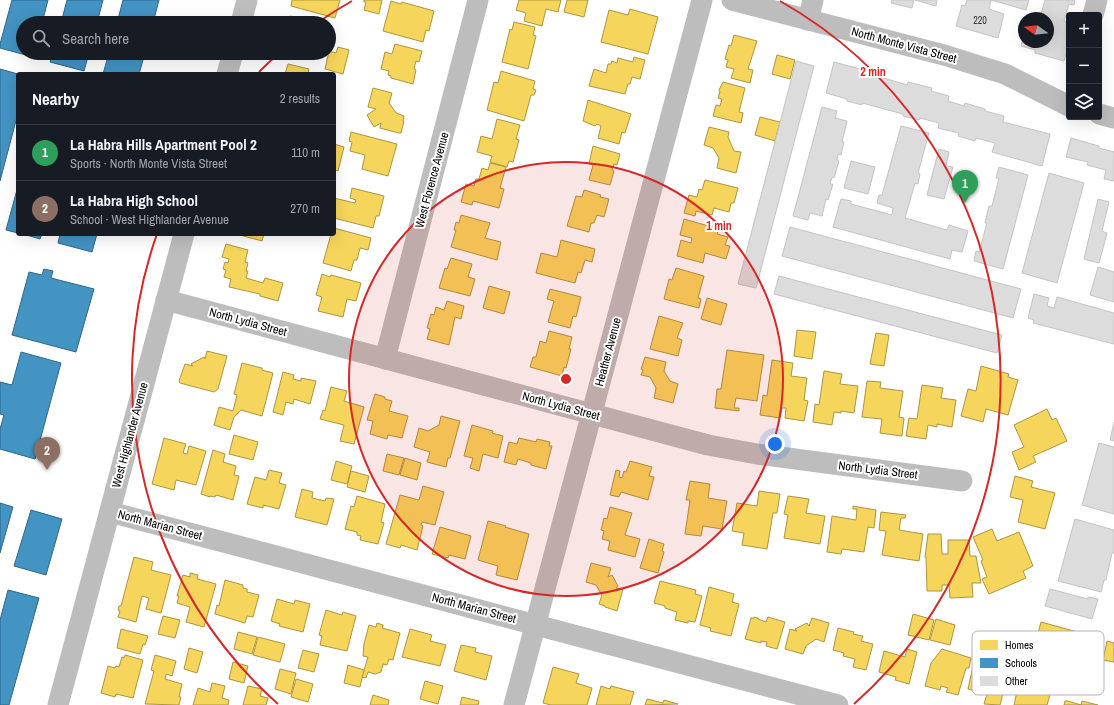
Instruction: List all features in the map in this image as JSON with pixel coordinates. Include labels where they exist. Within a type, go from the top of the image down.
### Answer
[{"type":"street","points":[[243,16],[247,0]]},
{"type":"street","name":"West Florence Avenue","points":[[385,359],[478,0]]},
{"type":"street","name":"Heather Avenue","points":[[514,705],[702,0]]},
{"type":"street","name":"North Monte Vista Street","points":[[732,0],[811,10],[1005,74],[1066,104]]},
{"type":"street","points":[[1094,12],[1097,0]]},
{"type":"street","points":[[228,72],[231,60]]},
{"type":"street","points":[[1102,115],[1114,118]]},
{"type":"street","name":"West Highlander Avenue","points":[[58,705],[183,236]]},
{"type":"street","name":"North Lydia Street","points":[[166,300],[591,415],[708,445],[757,454],[962,481]]},
{"type":"street","name":"North Marian Street","points":[[110,512],[838,705]]},
{"type":"building: Homes","points":[[292,0],[340,0],[336,16],[328,16],[291,6]]},
{"type":"building: Homes","points":[[364,0],[382,0],[379,14],[364,10],[366,2],[364,2]]},
{"type":"building: Homes","points":[[519,0],[561,0],[558,12],[546,9],[542,26],[524,21],[526,13],[516,10]]},
{"type":"building: Homes","points":[[567,0],[588,0],[584,17],[564,12]]},
{"type":"building: Homes","points":[[391,1],[401,4],[402,2],[434,11],[429,31],[426,30],[423,42],[383,31]]},
{"type":"building: Homes","points":[[630,9],[658,17],[648,54],[601,42],[609,10],[628,15]]},
{"type":"building: Homes","points":[[514,22],[535,27],[533,35],[536,36],[528,69],[502,62],[510,29],[512,30]]},
{"type":"building: Homes","points":[[734,35],[757,41],[748,69],[753,70],[750,83],[731,78],[734,69],[726,67],[728,60],[725,59]]},
{"type":"building: Homes","points":[[395,44],[422,51],[419,62],[416,61],[413,84],[391,78],[391,76],[388,75],[389,71],[381,69],[385,52],[392,54]]},
{"type":"building: Homes","points":[[338,47],[349,50],[343,74],[325,69],[327,60],[336,60]]},
{"type":"building: Homes","points":[[777,55],[795,60],[790,79],[772,74]]},
{"type":"building: Homes","points":[[634,57],[645,60],[640,79],[632,77],[625,94],[589,86],[594,69],[606,73],[608,64],[611,64],[612,61],[617,63],[618,58],[633,62]]},
{"type":"building: Homes","points":[[288,64],[309,69],[308,72],[286,72]]},
{"type":"building: Homes","points":[[501,71],[535,81],[533,89],[536,90],[534,95],[531,95],[524,121],[487,110],[494,82],[498,83]]},
{"type":"building: Homes","points":[[723,82],[745,88],[739,112],[743,113],[741,123],[713,116],[716,105],[720,106],[722,99],[718,98],[720,92],[719,90]]},
{"type":"building: Homes","points":[[373,88],[392,93],[389,103],[396,113],[404,116],[401,133],[380,128],[381,123],[374,127],[367,115],[376,109],[368,107]]},
{"type":"building: Homes","points":[[588,100],[631,114],[625,133],[622,132],[619,144],[598,138],[601,126],[597,124],[595,126],[583,121]]},
{"type":"building: Homes","points":[[760,117],[780,122],[775,141],[755,135]]},
{"type":"building: Homes","points":[[497,119],[520,125],[516,139],[519,140],[513,162],[509,161],[507,167],[490,162],[492,156],[477,152],[481,136],[492,139]]},
{"type":"building: Homes","points":[[709,127],[729,132],[728,137],[734,151],[741,152],[736,173],[717,168],[719,158],[713,148],[704,145]]},
{"type":"building: Homes","points":[[351,132],[397,144],[388,176],[362,169],[365,155],[350,151],[352,142],[349,141]]},
{"type":"building: Homes","points":[[336,145],[344,147],[338,171],[336,170]]},
{"type":"building: Homes","points":[[593,146],[620,154],[617,165],[614,164],[612,170],[614,171],[610,185],[589,180],[593,165],[589,164]]},
{"type":"building: Homes","points":[[490,163],[506,167],[500,188],[504,189],[499,208],[473,201],[472,205],[461,202],[466,184],[474,186],[476,179],[479,179],[482,168],[488,170]]},
{"type":"building: Homes","points":[[705,180],[738,188],[734,203],[731,203],[729,212],[714,208],[712,215],[696,211],[695,216],[684,213],[689,195],[697,197],[699,189],[702,190]]},
{"type":"building: Homes","points":[[352,188],[384,196],[379,216],[376,216],[373,228],[336,219],[336,198],[355,203],[356,200],[350,198]]},
{"type":"building: Homes","points":[[584,190],[609,199],[604,217],[597,215],[594,223],[591,223],[589,232],[567,226],[576,196],[582,197]]},
{"type":"building: Homes","points":[[461,215],[490,223],[485,238],[501,242],[497,260],[451,247],[456,230],[454,230],[456,222],[459,223]]},
{"type":"building: Homes","points":[[684,219],[719,229],[717,234],[728,237],[725,245],[730,246],[726,259],[705,253],[703,263],[677,256],[681,240],[691,243],[692,238],[680,235]]},
{"type":"building: Homes","points":[[336,229],[371,238],[368,250],[360,248],[357,260],[354,260],[351,271],[323,263],[330,236],[336,236]]},
{"type":"building: Homes","points":[[243,236],[263,236],[262,241]]},
{"type":"building: Homes","points":[[561,240],[595,249],[592,262],[585,260],[581,273],[578,272],[575,283],[536,273],[541,253],[557,257]]},
{"type":"building: Homes","points":[[226,244],[248,250],[245,262],[248,263],[246,278],[263,283],[265,278],[283,283],[278,301],[260,296],[260,294],[229,287],[231,279],[224,277],[226,270],[223,269],[225,262],[228,263],[229,259],[222,257]]},
{"type":"building: Homes","points":[[451,258],[472,264],[468,277],[475,279],[470,296],[439,288],[445,268],[447,269]]},
{"type":"building: Homes","points":[[676,268],[704,276],[698,298],[701,299],[699,308],[664,299],[669,279],[672,280]]},
{"type":"building: Homes","points":[[322,274],[361,283],[356,301],[347,299],[343,317],[318,311],[322,297],[316,295]]},
{"type":"building: Homes","points":[[489,286],[510,292],[504,314],[483,308]]},
{"type":"building: Homes","points":[[550,289],[581,297],[576,317],[573,316],[570,328],[548,322],[554,301],[547,299]]},
{"type":"building: Homes","points":[[707,298],[727,304],[721,325],[701,319]]},
{"type":"building: Homes","points":[[447,301],[464,306],[461,319],[455,317],[449,345],[427,339],[430,329],[427,328],[431,314],[434,315],[436,307],[444,310]]},
{"type":"building: Homes","points":[[659,316],[683,323],[677,338],[682,340],[678,356],[650,349]]},
{"type":"building: Homes","points":[[797,330],[816,332],[812,359],[794,356]]},
{"type":"building: Homes","points":[[549,331],[572,337],[569,349],[571,349],[566,368],[564,367],[562,376],[530,367],[533,357],[536,357],[540,341],[546,343]]},
{"type":"building: Homes","points":[[876,333],[889,335],[884,366],[870,364]]},
{"type":"building: Homes","points":[[727,350],[764,355],[757,401],[736,398],[734,408],[739,408],[739,411],[715,408],[717,389],[721,389]]},
{"type":"building: Homes","points":[[207,351],[227,356],[218,389],[214,392],[180,383],[179,381],[185,364],[193,366],[191,364],[204,357],[205,359]]},
{"type":"building: Homes","points":[[645,357],[666,362],[664,371],[670,381],[678,384],[673,403],[654,398],[656,388],[650,377],[641,375],[643,370],[641,369]]},
{"type":"building: Homes","points":[[772,360],[793,363],[791,376],[807,378],[804,400],[808,401],[804,421],[785,418],[786,408],[782,408],[780,418],[760,415],[763,395],[767,396]]},
{"type":"building: Homes","points":[[242,363],[262,368],[262,370],[273,373],[262,416],[241,410],[234,417],[230,430],[214,425],[219,407],[233,411],[237,395],[234,394]]},
{"type":"building: Homes","points":[[981,366],[1009,374],[1008,377],[1018,380],[1008,415],[986,409],[983,422],[961,416],[968,389],[976,391]]},
{"type":"building: Homes","points":[[824,371],[842,374],[840,384],[858,386],[854,413],[841,411],[841,413],[834,412],[832,425],[813,422],[815,404],[819,405]]},
{"type":"building: Homes","points":[[283,372],[294,375],[293,379],[301,381],[301,378],[316,381],[310,404],[294,399],[293,404],[286,402],[283,415],[273,412]]},
{"type":"building: Homes","points":[[867,381],[881,382],[880,388],[903,391],[899,417],[904,418],[902,436],[880,433],[882,419],[862,417]]},
{"type":"building: Homes","points":[[922,385],[943,388],[941,398],[956,400],[952,427],[937,424],[937,427],[928,425],[926,439],[906,436],[909,418],[917,419]]},
{"type":"building: Homes","points":[[331,387],[347,391],[344,401],[364,407],[354,444],[340,441],[344,425],[320,419],[323,410],[325,411]]},
{"type":"building: Homes","points":[[375,394],[392,401],[389,411],[408,416],[402,438],[388,435],[387,439],[370,434],[373,421],[367,420]]},
{"type":"building: Homes","points":[[1047,409],[1052,420],[1056,418],[1067,441],[1033,456],[1036,462],[1019,470],[1012,452],[1024,447],[1014,425]]},
{"type":"building: Homes","points":[[441,416],[460,421],[450,458],[448,458],[446,467],[427,462],[430,452],[414,447],[419,428],[428,431],[439,425]]},
{"type":"building: Homes","points":[[472,425],[493,431],[492,433],[503,436],[498,458],[483,454],[479,471],[470,468],[473,458],[464,456]]},
{"type":"building: Homes","points":[[234,435],[258,442],[253,460],[229,454]]},
{"type":"building: Homes","points":[[164,438],[186,444],[183,453],[187,454],[189,446],[206,451],[196,485],[176,480],[174,490],[152,484]]},
{"type":"building: Homes","points":[[519,438],[536,442],[537,439],[550,442],[549,446],[552,446],[546,469],[531,465],[531,463],[518,459],[516,465],[504,462],[509,442],[517,444]]},
{"type":"building: Homes","points":[[213,450],[225,454],[223,462],[236,466],[234,475],[239,476],[233,500],[216,495],[215,497],[210,497],[201,494]]},
{"type":"building: Homes","points":[[387,454],[404,458],[399,475],[383,471]]},
{"type":"building: Homes","points":[[405,458],[421,463],[417,480],[400,475]]},
{"type":"building: Homes","points":[[336,461],[352,466],[347,484],[331,480]]},
{"type":"building: Homes","points":[[630,461],[652,467],[649,476],[654,477],[648,500],[621,492],[619,497],[610,495],[616,470],[620,471],[619,477],[622,478]]},
{"type":"building: Homes","points":[[269,470],[282,473],[279,483],[286,485],[279,509],[263,505],[263,508],[247,504],[255,477],[266,480]]},
{"type":"building: Homes","points":[[351,471],[369,476],[365,492],[347,487]]},
{"type":"building: Homes","points":[[1015,476],[1033,481],[1031,487],[1055,493],[1045,529],[1018,522],[1023,500],[1010,497]]},
{"type":"building: Homes","points":[[690,481],[710,484],[708,498],[727,501],[722,529],[703,526],[701,536],[685,534],[690,500],[686,500]]},
{"type":"building: Homes","points":[[423,486],[444,492],[435,525],[422,522],[421,525],[423,526],[417,550],[401,545],[400,548],[386,544],[400,495],[419,500]]},
{"type":"building: Homes","points":[[302,489],[313,492],[312,498],[325,501],[326,498],[334,499],[327,525],[295,517]]},
{"type":"building: Homes","points":[[759,491],[780,494],[777,513],[773,513],[767,549],[742,545],[744,533],[732,531],[737,503],[757,506]]},
{"type":"building: Homes","points":[[357,496],[385,504],[381,522],[384,523],[378,544],[360,540],[361,536],[357,535],[357,532],[345,529],[351,506],[354,507]]},
{"type":"building: Homes","points":[[788,496],[809,499],[806,513],[825,516],[820,544],[784,538],[788,515],[784,514]]},
{"type":"building: Homes","points":[[853,506],[876,510],[874,528],[868,527],[864,552],[842,549],[841,554],[827,552],[832,516],[856,520],[857,509],[853,509]]},
{"type":"building: Homes","points":[[610,507],[632,513],[625,535],[640,539],[635,557],[608,550],[610,541],[602,539],[604,531],[601,530],[604,518],[607,519]]},
{"type":"building: Homes","points":[[881,512],[906,515],[905,518],[901,518],[899,530],[923,534],[919,561],[882,555],[886,531],[879,530]]},
{"type":"building: Homes","points":[[488,521],[529,534],[517,580],[496,575],[498,566],[478,560]]},
{"type":"building: Homes","points":[[440,527],[471,536],[465,559],[449,555],[448,558],[432,554]]},
{"type":"building: Homes","points":[[992,529],[997,541],[1019,532],[1033,566],[1023,571],[1026,578],[989,594],[982,579],[987,577],[981,561],[983,560],[973,537]]},
{"type":"building: Homes","points":[[928,534],[941,534],[942,554],[948,554],[948,540],[969,540],[970,556],[976,556],[981,583],[972,583],[973,597],[950,598],[949,585],[942,585],[942,591],[927,591],[925,557]]},
{"type":"building: Homes","points":[[649,539],[664,544],[662,551],[664,552],[658,573],[640,568]]},
{"type":"building: Homes","points":[[134,557],[153,562],[151,570],[171,575],[161,613],[146,609],[149,598],[142,596],[136,622],[118,617],[120,611],[118,610],[119,606],[121,606]]},
{"type":"building: Homes","points":[[591,563],[611,568],[608,577],[612,575],[618,586],[616,588],[623,589],[617,611],[599,604],[602,595],[596,585],[586,582]]},
{"type":"building: Homes","points":[[190,573],[198,575],[197,579],[216,584],[204,627],[186,622],[190,607],[177,603],[179,596],[177,596],[183,575],[190,577]]},
{"type":"building: Homes","points":[[225,580],[243,585],[243,588],[247,589],[247,592],[259,595],[253,617],[247,616],[245,623],[215,614],[217,605],[219,606]]},
{"type":"building: Homes","points":[[660,581],[696,590],[695,594],[702,596],[695,622],[688,621],[688,623],[675,620],[677,612],[665,608],[665,606],[654,603]]},
{"type":"building: Homes","points":[[709,587],[734,594],[732,602],[739,604],[731,636],[710,631],[711,628],[700,625]]},
{"type":"building: Homes","points":[[277,599],[294,604],[295,600],[310,604],[303,632],[279,626],[280,624],[271,621]]},
{"type":"building: Homes","points":[[326,610],[342,615],[343,612],[356,616],[347,651],[320,645],[322,636],[319,635]]},
{"type":"building: Homes","points":[[913,614],[934,620],[929,640],[908,635]]},
{"type":"building: Homes","points":[[163,616],[180,620],[175,638],[158,634]]},
{"type":"building: Homes","points":[[754,617],[766,622],[768,617],[785,622],[777,649],[766,646],[767,642],[761,641],[761,643],[745,639],[751,618]]},
{"type":"building: Homes","points":[[812,618],[829,623],[824,642],[816,639],[806,646],[803,654],[785,649],[790,629],[797,631],[795,629],[807,623],[809,626]]},
{"type":"building: Homes","points":[[936,619],[955,625],[950,645],[930,640]]},
{"type":"building: Homes","points":[[1041,622],[1074,631],[1039,631]]},
{"type":"building: Homes","points":[[377,623],[383,625],[382,628],[400,633],[393,660],[389,659],[387,665],[383,664],[381,672],[375,674],[368,672],[366,678],[362,677],[368,657],[363,656],[364,644],[369,625],[376,627]]},
{"type":"building: Homes","points":[[838,628],[863,636],[861,641],[873,644],[866,670],[853,667],[855,659],[843,656],[844,653],[833,650]]},
{"type":"building: Homes","points":[[121,629],[148,636],[145,645],[143,644],[140,654],[117,648]]},
{"type":"building: Homes","points":[[410,629],[432,635],[430,641],[446,645],[440,666],[402,657]]},
{"type":"building: Homes","points":[[238,632],[257,637],[252,654],[234,649]]},
{"type":"building: Homes","points":[[258,637],[285,644],[280,662],[253,655]]},
{"type":"building: Homes","points":[[1107,641],[1114,643],[1114,662],[1104,660]]},
{"type":"building: Homes","points":[[461,645],[476,648],[475,652],[492,656],[486,680],[454,671]]},
{"type":"building: Homes","points":[[189,648],[203,652],[197,673],[184,669]]},
{"type":"building: Homes","points":[[907,649],[917,652],[909,684],[895,680],[896,677],[879,672],[884,651],[905,657]]},
{"type":"building: Homes","points":[[942,649],[971,658],[969,668],[966,668],[958,695],[946,692],[948,688],[941,686],[940,690],[925,686],[931,663]]},
{"type":"building: Homes","points":[[303,650],[319,654],[314,672],[298,668]]},
{"type":"building: Homes","points":[[125,655],[143,660],[133,698],[116,694],[115,697],[101,693],[108,666],[115,668],[116,666],[119,667],[122,657],[124,658]]},
{"type":"building: Homes","points":[[155,655],[176,661],[172,676],[166,674],[165,679],[182,684],[179,705],[145,704],[154,671],[151,670]]},
{"type":"building: Homes","points":[[233,662],[248,666],[244,683],[229,679]]},
{"type":"building: Homes","points":[[348,665],[364,670],[360,687],[344,683]]},
{"type":"building: Homes","points":[[553,667],[579,674],[576,683],[592,688],[587,705],[551,705],[543,703]]},
{"type":"building: Homes","points":[[280,669],[296,673],[291,694],[275,689]]},
{"type":"building: Homes","points":[[972,671],[972,690],[968,689]]},
{"type":"building: Homes","points":[[296,679],[313,684],[308,702],[291,697]]},
{"type":"building: Homes","points":[[425,681],[443,686],[438,704],[420,699]]},
{"type":"building: Homes","points":[[212,683],[225,686],[222,698],[229,700],[228,705],[193,705],[198,688],[210,692]]},
{"type":"building: Homes","points":[[248,686],[262,689],[260,696],[268,698],[266,705],[243,705]]},
{"type":"building: Homes","points":[[601,686],[610,689],[611,686],[634,692],[630,705],[596,705]]},
{"type":"building: Homes","points":[[373,695],[389,700],[388,705],[370,705]]},
{"type":"building: Homes","points":[[987,695],[1003,695],[1000,705],[984,704]]},
{"type":"building: Homes","points":[[1016,695],[1050,695],[1047,705],[1014,705]]},
{"type":"building: Homes","points":[[462,697],[479,701],[478,705],[460,705]]},
{"type":"building: Homes","points":[[647,699],[663,703],[664,700],[678,704],[645,705]]},
{"type":"building: Homes","points":[[1065,701],[1068,701],[1081,705],[1064,705]]},
{"type":"building: Homes","points":[[1082,701],[1098,705],[1081,705]]},
{"type":"building: Schools","points":[[12,0],[48,0],[44,16],[16,16],[16,52],[0,48]]},
{"type":"building: Schools","points":[[67,0],[103,0],[99,16],[63,16]]},
{"type":"building: Schools","points":[[123,0],[159,0],[155,16],[119,16]]},
{"type":"building: Schools","points":[[51,60],[87,60],[84,71],[50,62]]},
{"type":"building: Schools","points":[[107,60],[143,60],[140,72],[104,72]]},
{"type":"building: Schools","points":[[0,69],[16,73],[16,121],[0,181]]},
{"type":"building: Schools","points":[[16,193],[16,232],[6,230]]},
{"type":"building: Schools","points":[[30,236],[41,236],[40,239]]},
{"type":"building: Schools","points":[[60,236],[96,236],[92,252],[58,243]]},
{"type":"building: Schools","points":[[44,269],[53,271],[51,278],[94,289],[76,352],[12,335],[29,272],[42,275]]},
{"type":"building: Schools","points":[[21,352],[61,363],[35,459],[0,449],[0,429],[4,415],[0,414],[0,382],[12,385]]},
{"type":"building: Schools","points":[[0,503],[13,507],[0,553]]},
{"type":"building: Schools","points":[[31,510],[62,519],[46,575],[14,566]]},
{"type":"building: Schools","points":[[8,590],[39,598],[9,705],[0,705],[0,620]]},
{"type":"building: Other","points":[[892,0],[914,0],[912,8],[891,3]]},
{"type":"building: Other","points":[[915,0],[937,0],[936,6]]},
{"type":"building: Other","points":[[967,0],[991,0],[989,9],[1004,14],[998,38],[956,26],[962,5],[965,6]]},
{"type":"building: Other","points":[[991,0],[1029,0],[1026,10]]},
{"type":"building: Other","points":[[1045,0],[1075,0],[1074,5],[1069,4],[1064,21],[1066,21],[1066,54],[1064,61],[1035,53],[1035,50],[1028,48],[1054,48],[1054,12],[1042,12]]},
{"type":"building: Other","points":[[796,61],[814,66],[756,288],[738,284]]},
{"type":"building: Other","points":[[834,62],[875,73],[874,75],[907,85],[908,82],[932,88],[931,91],[949,96],[948,101],[964,106],[965,103],[985,109],[985,111],[1004,116],[1003,122],[1050,134],[1042,166],[992,152],[995,143],[976,138],[975,141],[958,136],[959,133],[938,128],[939,123],[920,118],[919,120],[903,116],[903,114],[862,103],[862,105],[847,101],[847,99],[826,93]]},
{"type":"building: Other","points":[[822,107],[837,111],[835,118],[847,121],[842,142],[844,142],[841,155],[838,154],[837,160],[839,161],[834,178],[832,177],[830,184],[833,184],[828,200],[826,199],[822,216],[810,213],[808,220],[793,216]]},
{"type":"building: Other","points":[[901,126],[929,133],[918,173],[920,174],[918,184],[915,183],[905,218],[947,230],[949,225],[968,231],[962,252],[952,250],[950,259],[833,227],[841,199],[851,201],[851,204],[892,215],[893,208],[877,203],[879,195],[882,195]]},
{"type":"building: Other","points":[[1071,138],[1114,152],[1114,181],[1104,179],[1106,170],[1087,165],[1088,162],[1066,157]]},
{"type":"building: Other","points":[[939,149],[949,152],[946,166],[953,167],[944,199],[927,195]]},
{"type":"building: Other","points":[[851,161],[875,167],[868,194],[844,188]]},
{"type":"building: Other","points":[[999,167],[1028,175],[1003,269],[974,261],[976,251],[979,252],[987,223],[985,223],[989,206],[992,206],[999,178],[996,178]]},
{"type":"building: Other","points":[[1049,173],[1084,183],[1057,283],[1022,273]]},
{"type":"building: Other","points":[[1098,199],[1109,202],[1102,231],[1107,233],[1099,263],[1084,259]]},
{"type":"building: Other","points":[[790,227],[1021,289],[1013,318],[782,256]]},
{"type":"building: Other","points":[[1098,267],[1114,272],[1114,302],[1090,295]]},
{"type":"building: Other","points":[[779,276],[1002,335],[997,353],[774,294]]},
{"type":"building: Other","points":[[1034,294],[1049,298],[1047,306],[1054,308],[1057,297],[1114,313],[1114,344],[1033,323],[1034,320],[1028,318]]},
{"type":"building: Other","points":[[1114,422],[1114,441],[1110,440]]},
{"type":"building: Other","points":[[1099,443],[1114,447],[1114,514],[1082,505]]},
{"type":"building: Other","points":[[1075,519],[1114,530],[1114,553],[1112,553],[1106,580],[1104,580],[1101,592],[1058,581]]},
{"type":"building: Other","points":[[1050,589],[1088,599],[1088,597],[1098,599],[1092,619],[1045,606]]},
{"type":"place","name":"La Habra Hills Apartment Pool 2","points":[[965,203]]},
{"type":"place","name":"La Habra High School","points":[[47,470]]}]
